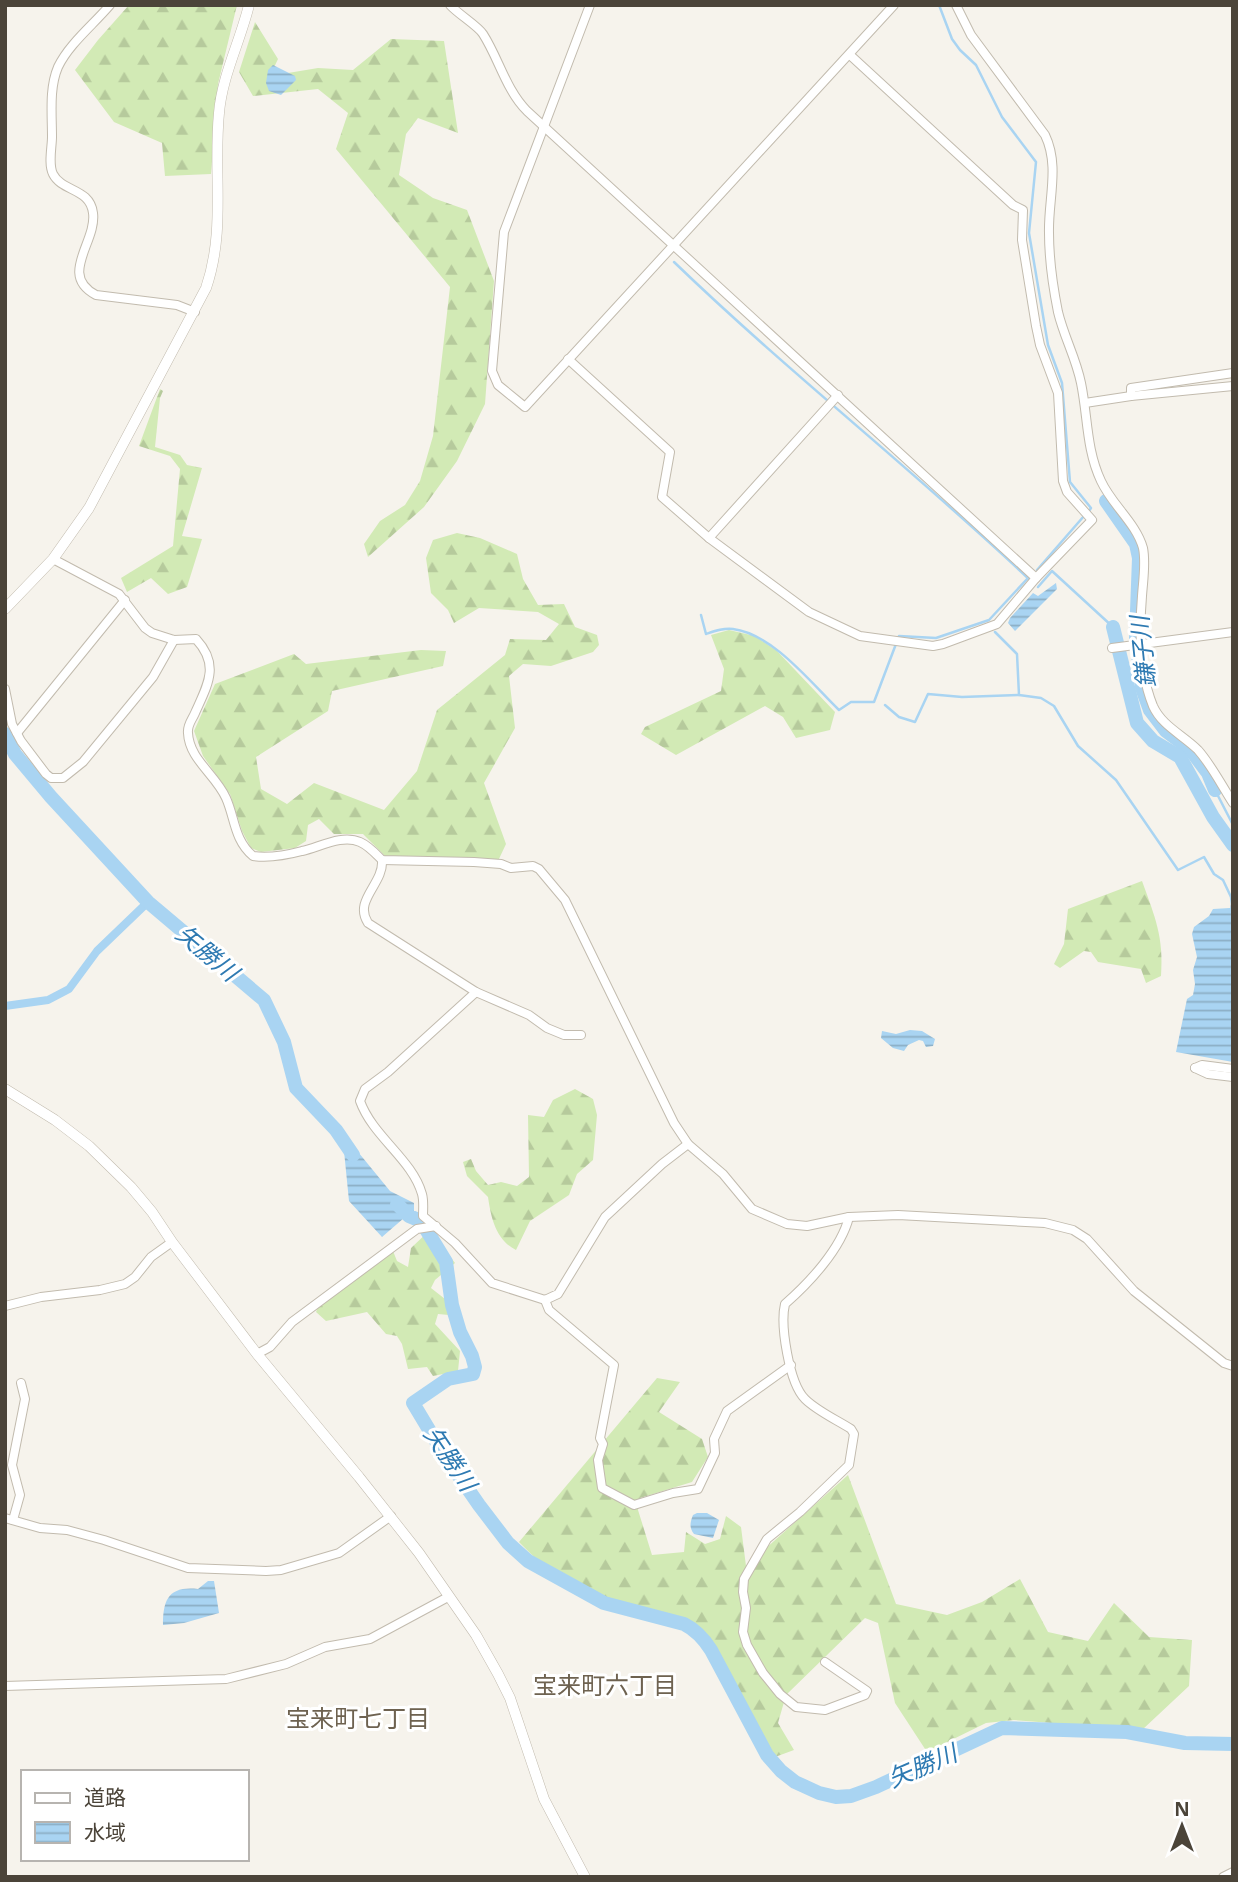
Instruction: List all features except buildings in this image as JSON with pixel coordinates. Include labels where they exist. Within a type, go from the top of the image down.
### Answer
[{"type":"street","points":[[110,5],[64,57],[53,90],[52,170],[60,182],[78,190],[92,207],[94,217],[80,265],[81,281],[88,291],[96,295],[177,305],[195,312]]},
{"type":"street","points":[[5,609],[53,559],[101,488],[206,288],[217,249],[220,100],[249,5]]},
{"type":"street","points":[[450,5],[465,20],[482,31],[515,97],[1036,578]]},
{"type":"street","points":[[590,5],[504,232],[492,372],[498,385],[525,407],[892,6]]},
{"type":"street","points":[[956,5],[971,35],[1045,135],[1052,149],[1054,164],[1049,201],[1050,256],[1058,312],[1075,358],[1085,403],[1091,456],[1114,504],[1142,546],[1144,558],[1140,617],[1144,676],[1156,712],[1205,759],[1233,803]]},
{"type":"street","points":[[568,359],[670,452],[662,497],[709,538],[809,612],[860,636],[933,646],[997,624],[1036,578],[1092,520],[1067,492],[1063,481],[1058,393],[1040,345],[1036,326],[1022,240],[1023,210],[1013,205],[850,55]]},
{"type":"street","points":[[1131,396],[1131,388],[1233,373]]},
{"type":"street","points":[[1085,403],[1233,386]]},
{"type":"street","points":[[709,538],[838,395]]},
{"type":"street","points":[[53,559],[120,593],[152,634],[174,640],[196,639],[206,650],[211,663],[210,675],[188,725],[189,741],[224,793],[236,832],[253,856],[300,852],[338,840],[353,840],[369,847],[382,860],[474,862],[501,864],[511,868],[533,866],[539,869],[565,900],[667,1111],[688,1144],[723,1174],[752,1209],[787,1224],[807,1226],[849,1217],[898,1215],[1018,1221],[1057,1225],[1073,1230],[1087,1239],[1154,1308],[1224,1363],[1233,1366]]},
{"type":"street","points":[[17,733],[125,600]]},
{"type":"street","points":[[1112,648],[1233,632]]},
{"type":"street","points":[[5,689],[12,724],[17,733],[46,774],[51,778],[64,778],[72,773],[153,677],[174,640]]},
{"type":"street","points":[[382,860],[379,881],[364,903],[364,917],[368,923],[476,992],[529,1015],[547,1028],[564,1035],[581,1035]]},
{"type":"street","points":[[476,992],[388,1072],[365,1088],[361,1095],[362,1107],[415,1177],[423,1195],[423,1216],[492,1283],[545,1300],[558,1294],[605,1217],[662,1164],[688,1144]]},
{"type":"street","points":[[1233,1069],[1202,1065],[1195,1068],[1208,1074],[1233,1077]]},
{"type":"street","points":[[5,1089],[55,1120],[89,1146],[131,1187],[257,1354],[391,1516],[476,1635],[498,1674],[514,1709],[544,1799],[585,1877]]},
{"type":"street","points":[[825,1662],[867,1691],[865,1695],[825,1710],[796,1707],[780,1694],[747,1645],[743,1632],[747,1608],[743,1592],[744,1578],[766,1539],[849,1465],[854,1433],[852,1429],[804,1398],[798,1389],[783,1326],[785,1304],[806,1286],[830,1254],[846,1230],[849,1217]]},
{"type":"street","points":[[257,1354],[270,1347],[292,1322],[417,1229],[436,1226]]},
{"type":"street","points":[[5,1306],[41,1297],[100,1290],[125,1284],[135,1278],[151,1257],[172,1242]]},
{"type":"street","points":[[545,1300],[549,1310],[614,1365],[600,1438],[603,1444],[598,1460],[600,1482],[604,1490],[634,1505],[673,1493],[698,1489],[715,1453],[714,1439],[727,1411],[791,1365]]},
{"type":"street","points":[[21,1383],[25,1399],[12,1465],[20,1495],[9,1519],[40,1528],[67,1530],[188,1568],[266,1572],[339,1553],[391,1516]]},
{"type":"street","points":[[5,1686],[226,1679],[286,1664],[325,1647],[370,1639],[448,1597]]},
{"type":"street","points":[[1223,1877],[1233,1872]]},
{"type":"green space","points":[[129,5],[237,5],[218,84],[211,174],[165,176],[162,143],[114,122],[75,70]]},
{"type":"green space","points":[[255,22],[278,59],[270,76],[318,68],[353,70],[391,39],[444,41],[458,133],[418,118],[406,134],[399,175],[433,198],[467,210],[494,281],[485,404],[457,461],[424,507],[368,557],[364,544],[380,521],[405,505],[420,481],[433,436],[450,287],[336,149],[348,113],[318,89],[253,96],[239,72]]},
{"type":"green space","points":[[160,389],[163,391],[155,447],[180,455],[187,465],[202,468],[182,536],[202,539],[187,587],[168,594],[151,578],[127,592],[121,578],[173,546],[180,469],[170,456],[139,446]]},
{"type":"green space","points":[[457,533],[480,538],[517,554],[523,579],[538,605],[564,604],[575,627],[597,635],[599,645],[593,652],[551,666],[523,664],[509,676],[515,728],[484,783],[506,844],[498,861],[385,856],[363,834],[334,834],[319,819],[308,825],[306,841],[295,848],[261,852],[251,848],[242,831],[230,794],[203,756],[194,731],[215,684],[294,654],[306,664],[421,650],[446,651],[443,666],[332,691],[328,711],[256,757],[261,789],[287,804],[314,783],[384,810],[417,771],[437,710],[505,655],[510,639],[546,640],[559,624],[538,612],[479,608],[454,623],[448,610],[431,593],[426,558],[433,540]]},
{"type":"green space","points":[[729,630],[755,636],[777,651],[835,712],[830,730],[796,738],[783,717],[765,706],[676,755],[641,734],[645,727],[721,691],[724,669],[711,635]]},
{"type":"green space","points":[[1142,881],[1160,938],[1161,976],[1146,983],[1141,969],[1098,962],[1091,952],[1084,951],[1060,968],[1054,964],[1064,944],[1068,909]]},
{"type":"green space","points":[[575,1089],[593,1099],[597,1115],[593,1160],[577,1174],[569,1195],[530,1221],[516,1250],[499,1234],[488,1197],[467,1176],[463,1162],[471,1159],[476,1171],[488,1185],[501,1182],[517,1186],[529,1177],[528,1115],[544,1117],[553,1100]]},
{"type":"green space","points":[[430,1230],[455,1263],[435,1280],[431,1288],[445,1299],[449,1315],[438,1314],[435,1324],[460,1351],[458,1371],[433,1376],[427,1367],[408,1369],[402,1344],[397,1336],[386,1334],[367,1312],[326,1321],[316,1312],[318,1307],[393,1251],[397,1261],[408,1267],[411,1248]]},
{"type":"green space","points":[[657,1378],[680,1382],[659,1412],[702,1439],[708,1457],[692,1482],[640,1498],[638,1510],[652,1555],[684,1552],[686,1532],[705,1544],[720,1539],[726,1516],[741,1527],[746,1566],[848,1475],[896,1604],[947,1615],[982,1602],[1020,1579],[1048,1632],[1088,1641],[1114,1603],[1149,1637],[1192,1640],[1189,1686],[1142,1730],[1014,1720],[986,1723],[927,1752],[895,1703],[878,1623],[865,1618],[786,1695],[778,1723],[794,1750],[775,1757],[691,1621],[604,1598],[538,1561],[519,1542]]},
{"type":"water","points":[[273,65],[295,76],[296,80],[281,95],[269,91],[266,83],[268,70]]},
{"type":"water","points":[[1056,583],[1057,589],[1015,631],[1008,623],[1010,618],[1033,593],[1038,596]]},
{"type":"water","points":[[1231,904],[1233,1062],[1176,1052],[1187,999],[1193,995],[1195,984],[1193,970],[1197,957],[1192,934],[1194,927],[1209,916],[1213,909],[1230,908]]},
{"type":"water","points":[[910,1030],[922,1031],[935,1039],[933,1046],[926,1047],[923,1041],[919,1040],[908,1045],[904,1051],[893,1048],[881,1038],[882,1031],[896,1034]]},
{"type":"water","points":[[345,1136],[390,1191],[414,1203],[414,1214],[404,1218],[382,1237],[349,1201],[343,1141]]},
{"type":"water","points":[[697,1513],[707,1513],[719,1520],[713,1538],[692,1532],[691,1520]]},
{"type":"water","points":[[208,1581],[214,1581],[219,1613],[184,1623],[163,1625],[166,1601],[174,1592],[198,1589]]},
{"type":"waterway","points":[[939,5],[952,39],[976,65],[1002,117],[1036,162],[1029,233],[1048,345],[1062,383],[1070,482],[1091,508],[1089,511]]},
{"type":"waterway","points":[[674,262],[1031,581]]},
{"type":"waterway","name":"鎌子川","points":[[1106,501],[1136,544],[1139,558],[1136,638],[1142,688],[1150,710],[1166,731],[1190,749],[1208,773],[1215,790]]},
{"type":"waterway","points":[[1037,570],[1084,516]]},
{"type":"waterway","points":[[1038,587],[1052,571],[1113,627]]},
{"type":"waterway","points":[[701,615],[706,634],[733,629],[763,640],[790,661],[839,710],[851,702],[874,702],[899,636],[936,638],[989,620],[1028,578]]},
{"type":"waterway","name":"鎌子川","points":[[1113,627],[1137,723],[1153,741],[1180,757],[1213,817],[1233,845]]},
{"type":"waterway","points":[[995,632],[1017,654],[1019,695],[1041,698],[1054,706],[1078,746],[1116,780],[1178,870],[1204,857],[1214,874],[1223,880],[1232,905]]},
{"type":"waterway","points":[[885,705],[899,717],[915,722],[928,694],[962,697],[1019,695]]},
{"type":"waterway","name":"矢勝川","points":[[5,734],[15,754],[51,797],[148,902],[264,1000],[284,1042],[296,1088],[336,1130],[353,1155]]},
{"type":"waterway","points":[[1215,790],[1233,825]]},
{"type":"waterway","points":[[5,1006],[48,1000],[69,989],[97,951],[148,902]]},
{"type":"waterway","name":"矢勝川","points":[[397,1204],[409,1216],[421,1221],[446,1262],[452,1305],[475,1367],[473,1374],[448,1379],[413,1403],[443,1453],[508,1543],[528,1561],[604,1603],[684,1624],[699,1635],[711,1650],[767,1755],[795,1782],[819,1793],[836,1797],[851,1796],[1002,1728],[1127,1732],[1185,1743],[1233,1744]]},
{"type":"district","name":"宝来町六丁目","points":[[605,1684]]},
{"type":"district","name":"宝来町七丁目","points":[[358,1717]]}]
